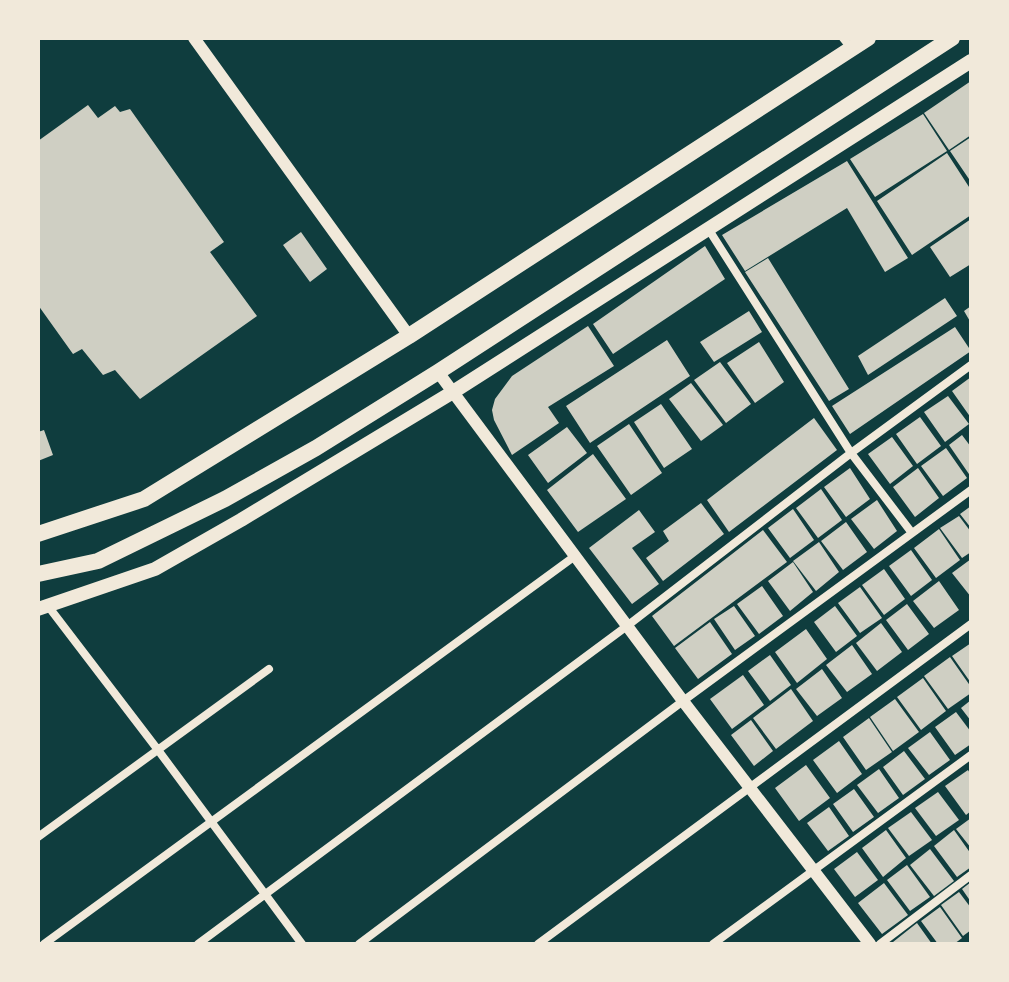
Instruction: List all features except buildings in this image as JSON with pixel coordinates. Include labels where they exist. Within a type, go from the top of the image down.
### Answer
[{"type":"highway","points":[[38,534],[144,499],[409,336],[847,43],[868,38]]},
{"type":"highway","points":[[38,574],[98,561],[225,499],[316,448],[952,38]]},
{"type":"main road","points":[[43,608],[155,569],[453,392],[971,61]]},
{"type":"street","points":[[194,38],[409,336]]},
{"type":"street","points":[[709,230],[851,453],[912,533]]},
{"type":"street","points":[[198,944],[627,626],[851,453],[971,365]]},
{"type":"street","points":[[438,372],[683,701],[870,944]]},
{"type":"street","points":[[359,944],[971,490]]},
{"type":"street","points":[[44,944],[575,556]]},
{"type":"street","points":[[43,608],[158,750],[302,944]]},
{"type":"street","points":[[538,944],[971,624]]},
{"type":"street","points":[[38,837],[269,669]]},
{"type":"street","points":[[713,944],[971,755]]},
{"type":"street","points":[[880,944],[971,875]]}]
